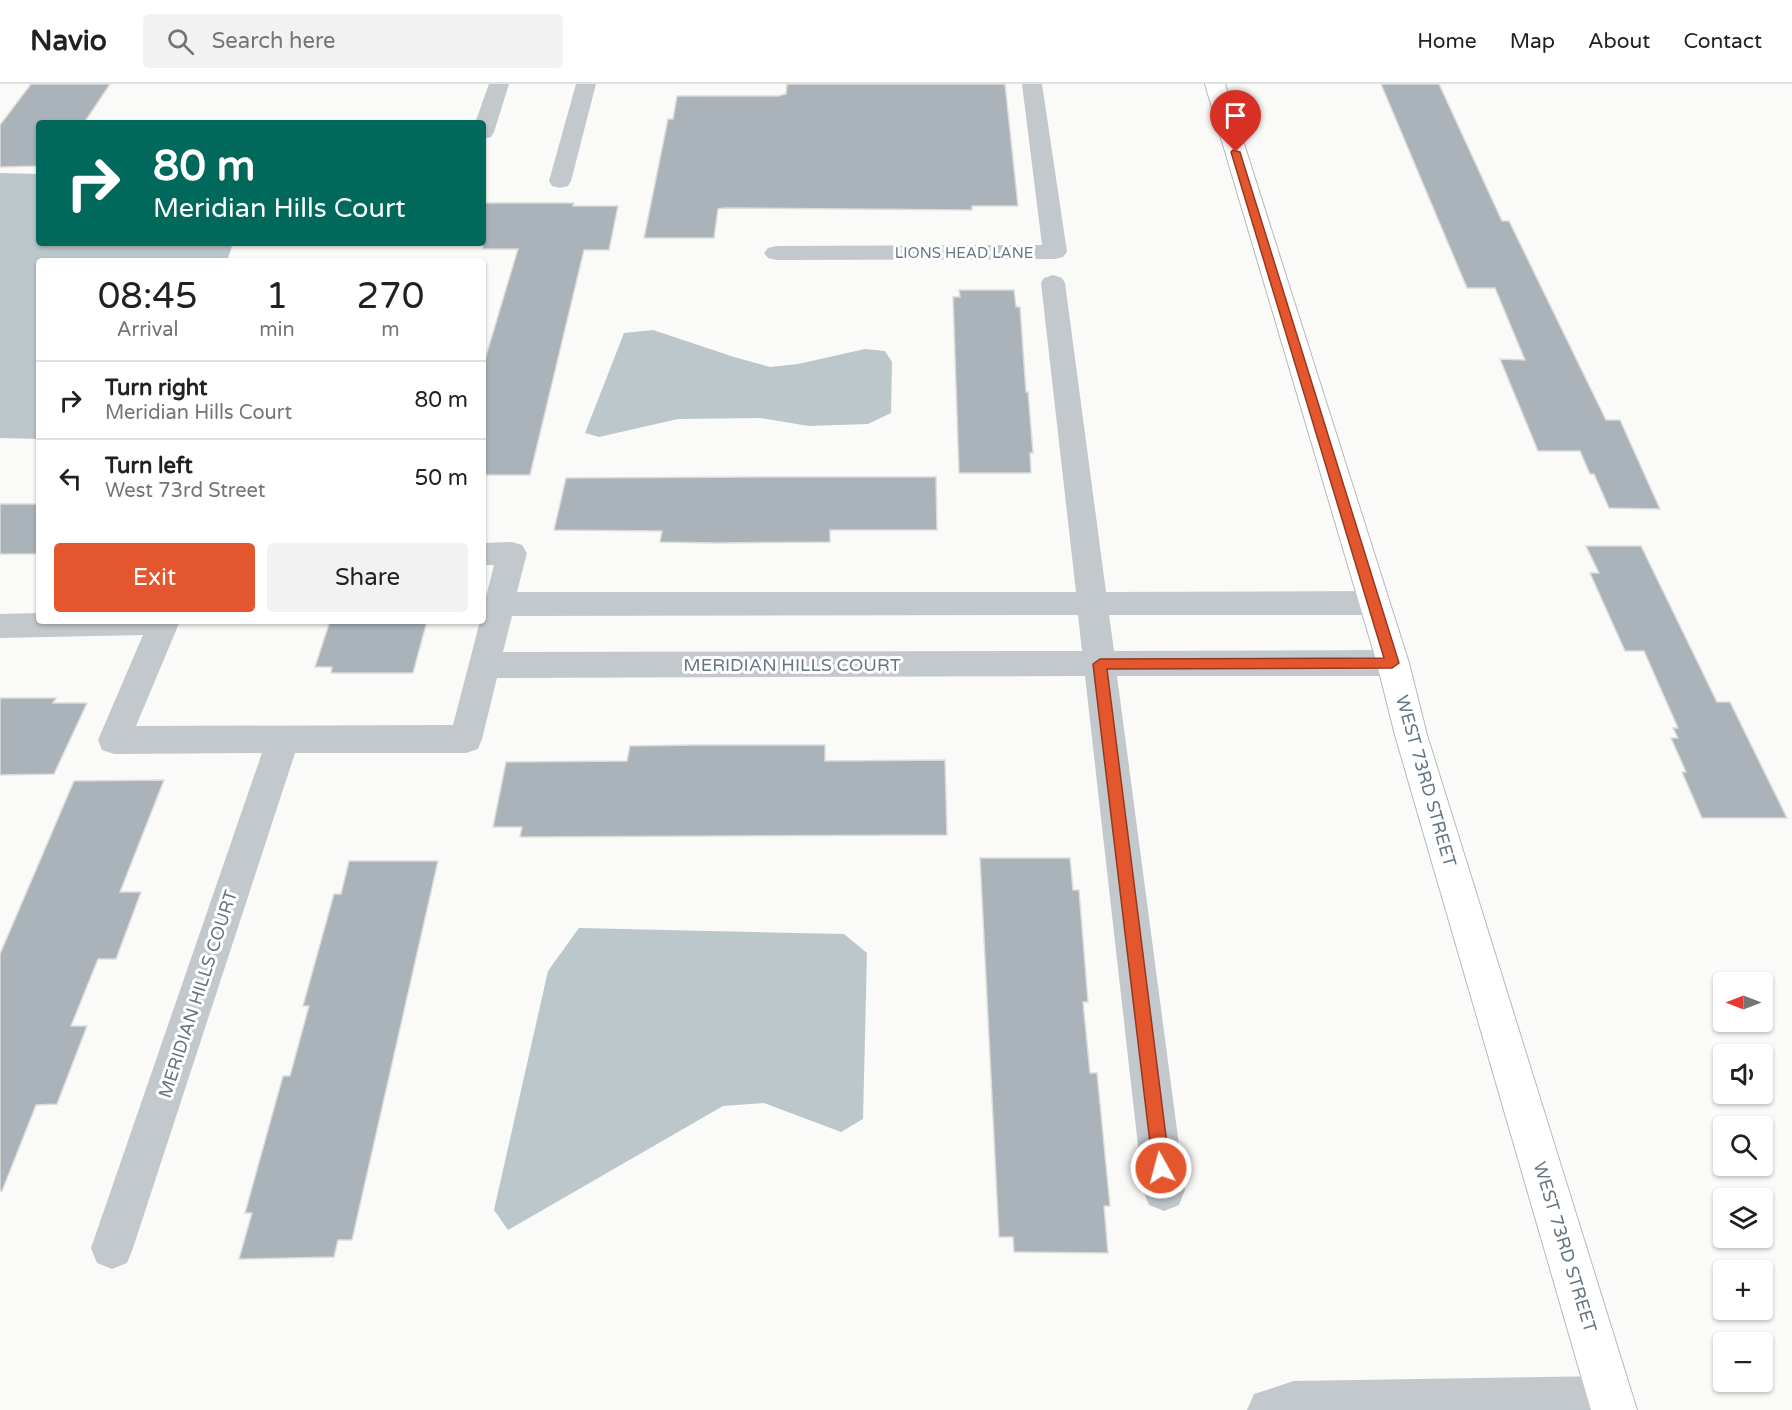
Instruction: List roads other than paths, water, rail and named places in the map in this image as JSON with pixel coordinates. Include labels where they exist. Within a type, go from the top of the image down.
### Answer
[{"type":"main road","name":"WEST 73RD STREET","points":[[1215,84],[1374,603],[1411,735],[1612,1405]]},
{"type":"street","points":[[486,123],[499,84]]},
{"type":"street","points":[[560,181],[586,84]]},
{"type":"street","name":"LIONS HEAD LANE","points":[[776,253],[1055,252],[1032,84]]},
{"type":"street","points":[[1053,283],[1164,1190]]},
{"type":"street","points":[[163,624],[114,740],[466,739],[512,553],[486,554]]},
{"type":"street","points":[[500,604],[1374,603]]},
{"type":"street","points":[[0,626],[82,624]]},
{"type":"street","name":"MERIDIAN HILLS COURT","points":[[485,665],[1392,663]]},
{"type":"street","name":"MERIDIAN HILLS COURT","points":[[112,1248],[283,739]]},
{"type":"street","points":[[1270,1410],[1294,1404],[1612,1405]]}]
